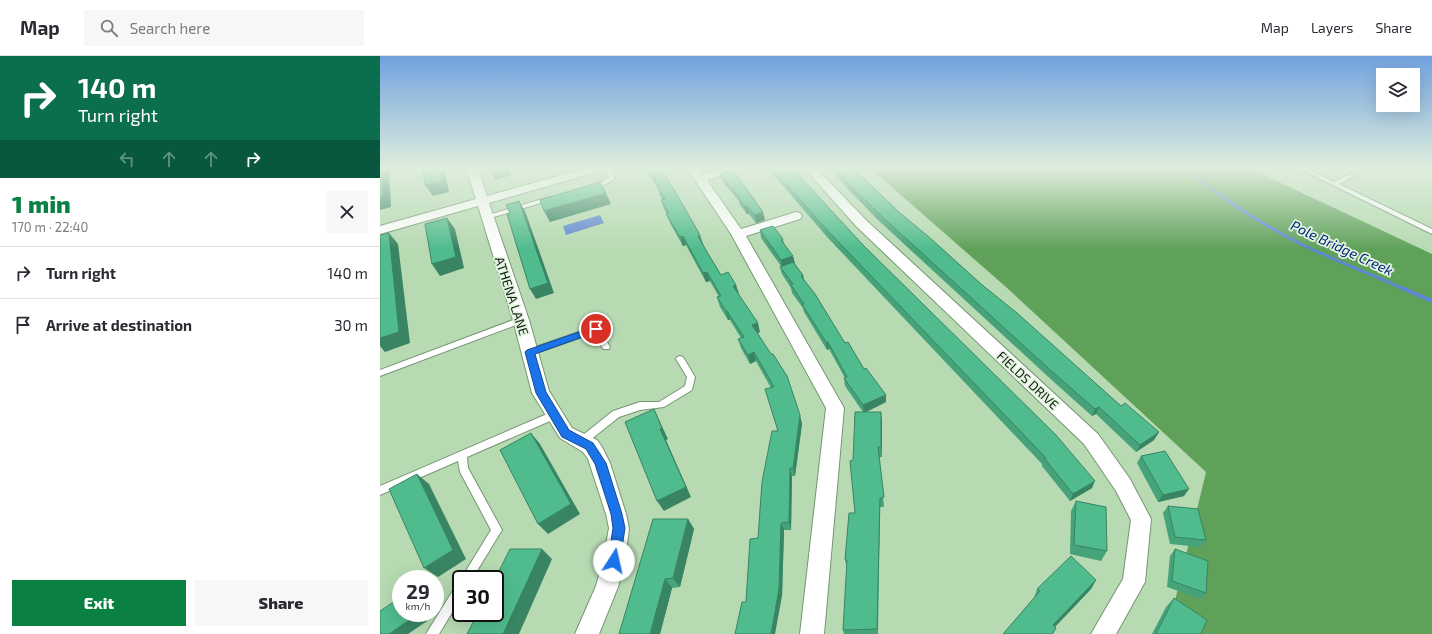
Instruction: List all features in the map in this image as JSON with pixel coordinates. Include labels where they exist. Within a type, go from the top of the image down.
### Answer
[{"type":"street","name":"ATHENA LANE","points":[[480,195],[521,320],[541,393],[566,434],[590,446],[600,463],[616,514],[619,528],[612,568],[587,634]]},
{"type":"street","points":[[380,230],[484,209],[520,195]]},
{"type":"street","points":[[711,195],[738,234],[834,408],[812,634]]},
{"type":"street","name":"FIELDS DRIVE","points":[[835,195],[862,224],[1091,439],[1123,485],[1141,519],[1134,582],[1103,634]]},
{"type":"street","points":[[738,234],[796,216]]},
{"type":"lane","points":[[1356,195],[1432,232]]},
{"type":"lane","points":[[484,209],[554,198]]},
{"type":"lane","points":[[380,373],[521,320]]},
{"type":"lane","points":[[530,352],[596,329],[606,347]]},
{"type":"lane","points":[[581,442],[616,414],[640,406],[661,405],[689,388],[691,377],[680,359]]},
{"type":"lane","points":[[380,492],[554,415]]},
{"type":"lane","points":[[462,455],[463,468],[497,530],[472,570]]},
{"type":"lane","points":[[432,634],[452,602]]},
{"type":"green space","points":[[901,195],[1306,195],[1432,254],[1432,634],[1167,634],[1206,472],[1006,287]]},
{"type":"water","points":[[600,215],[604,223],[566,235],[563,226]]},
{"type":"building","points":[[557,195],[599,195],[544,211],[540,200]]},
{"type":"building","points":[[663,195],[677,195],[700,235],[698,236],[721,275],[728,272],[736,285],[733,286],[758,323],[752,325],[787,376],[800,415],[793,468],[790,468],[789,522],[781,523],[779,589],[771,634],[735,634],[742,602],[746,602],[750,539],[758,538],[762,482],[772,431],[778,431],[765,389],[774,387],[754,352],[748,355],[738,339],[744,337],[717,297],[721,296],[707,272],[703,273],[683,236],[680,237],[666,214],[669,213],[661,200],[665,199]]},
{"type":"building","points":[[737,195],[751,195],[763,212],[755,215],[747,206],[745,207]]},
{"type":"building","points":[[796,195],[817,195],[863,245],[1056,435],[1095,481],[1073,494],[1044,458],[1046,458],[827,230]]},
{"type":"building","points":[[860,195],[881,195],[1121,406],[1125,403],[1159,432],[1140,445],[1099,407],[1095,409],[1057,376]]},
{"type":"building","points":[[519,201],[548,283],[530,289],[507,214],[510,213],[506,205]]},
{"type":"building","points":[[447,218],[456,257],[432,264],[425,224]]},
{"type":"building","points":[[773,226],[793,256],[781,260],[760,230]]},
{"type":"building","points":[[389,233],[399,332],[380,338],[380,235]]},
{"type":"building","points":[[793,262],[803,275],[801,276],[815,294],[845,343],[848,342],[864,369],[866,368],[886,395],[863,405],[844,378],[847,377],[828,342],[826,342],[802,304],[804,304],[791,285],[793,284],[780,267]]},
{"type":"building","points":[[654,409],[662,428],[660,429],[686,487],[657,501],[625,422]]},
{"type":"building","points":[[855,412],[881,412],[881,447],[878,447],[884,497],[880,498],[877,629],[843,630],[847,560],[845,560],[849,513],[855,513],[850,461],[853,460]]},
{"type":"building","points":[[531,433],[571,504],[538,524],[500,450]]},
{"type":"building","points":[[1165,451],[1189,489],[1163,495],[1141,456]]},
{"type":"building","points":[[417,474],[453,550],[424,568],[389,489]]},
{"type":"building","points":[[1076,501],[1106,507],[1107,551],[1074,545]]},
{"type":"building","points":[[1168,506],[1198,509],[1206,540],[1175,537]]},
{"type":"building","points":[[653,519],[688,519],[673,578],[665,579],[650,634],[619,634]]},
{"type":"building","points":[[510,549],[542,549],[503,634],[467,634],[473,622],[504,622],[504,570],[500,570]]},
{"type":"building","points":[[1175,549],[1208,561],[1206,593],[1172,581]]},
{"type":"building","points":[[1071,556],[1096,580],[1053,625],[1056,628],[1052,634],[1003,634],[1040,591],[1037,589]]},
{"type":"building","points":[[1174,598],[1207,620],[1201,634],[1156,634]]},
{"type":"building","points":[[392,603],[392,622],[407,622],[389,634],[380,634],[380,611]]},
{"type":"waterway","name":"Pole Bridge Creek","points":[[1221,195],[1257,219],[1303,245],[1404,289]]},
{"type":"waterway","name":"Pole Bridge Creek","points":[[1402,288],[1432,301]]},
{"type":"route","points":[[596,329],[530,352],[541,393],[566,434],[590,446],[600,463],[619,528],[614,561]]}]
